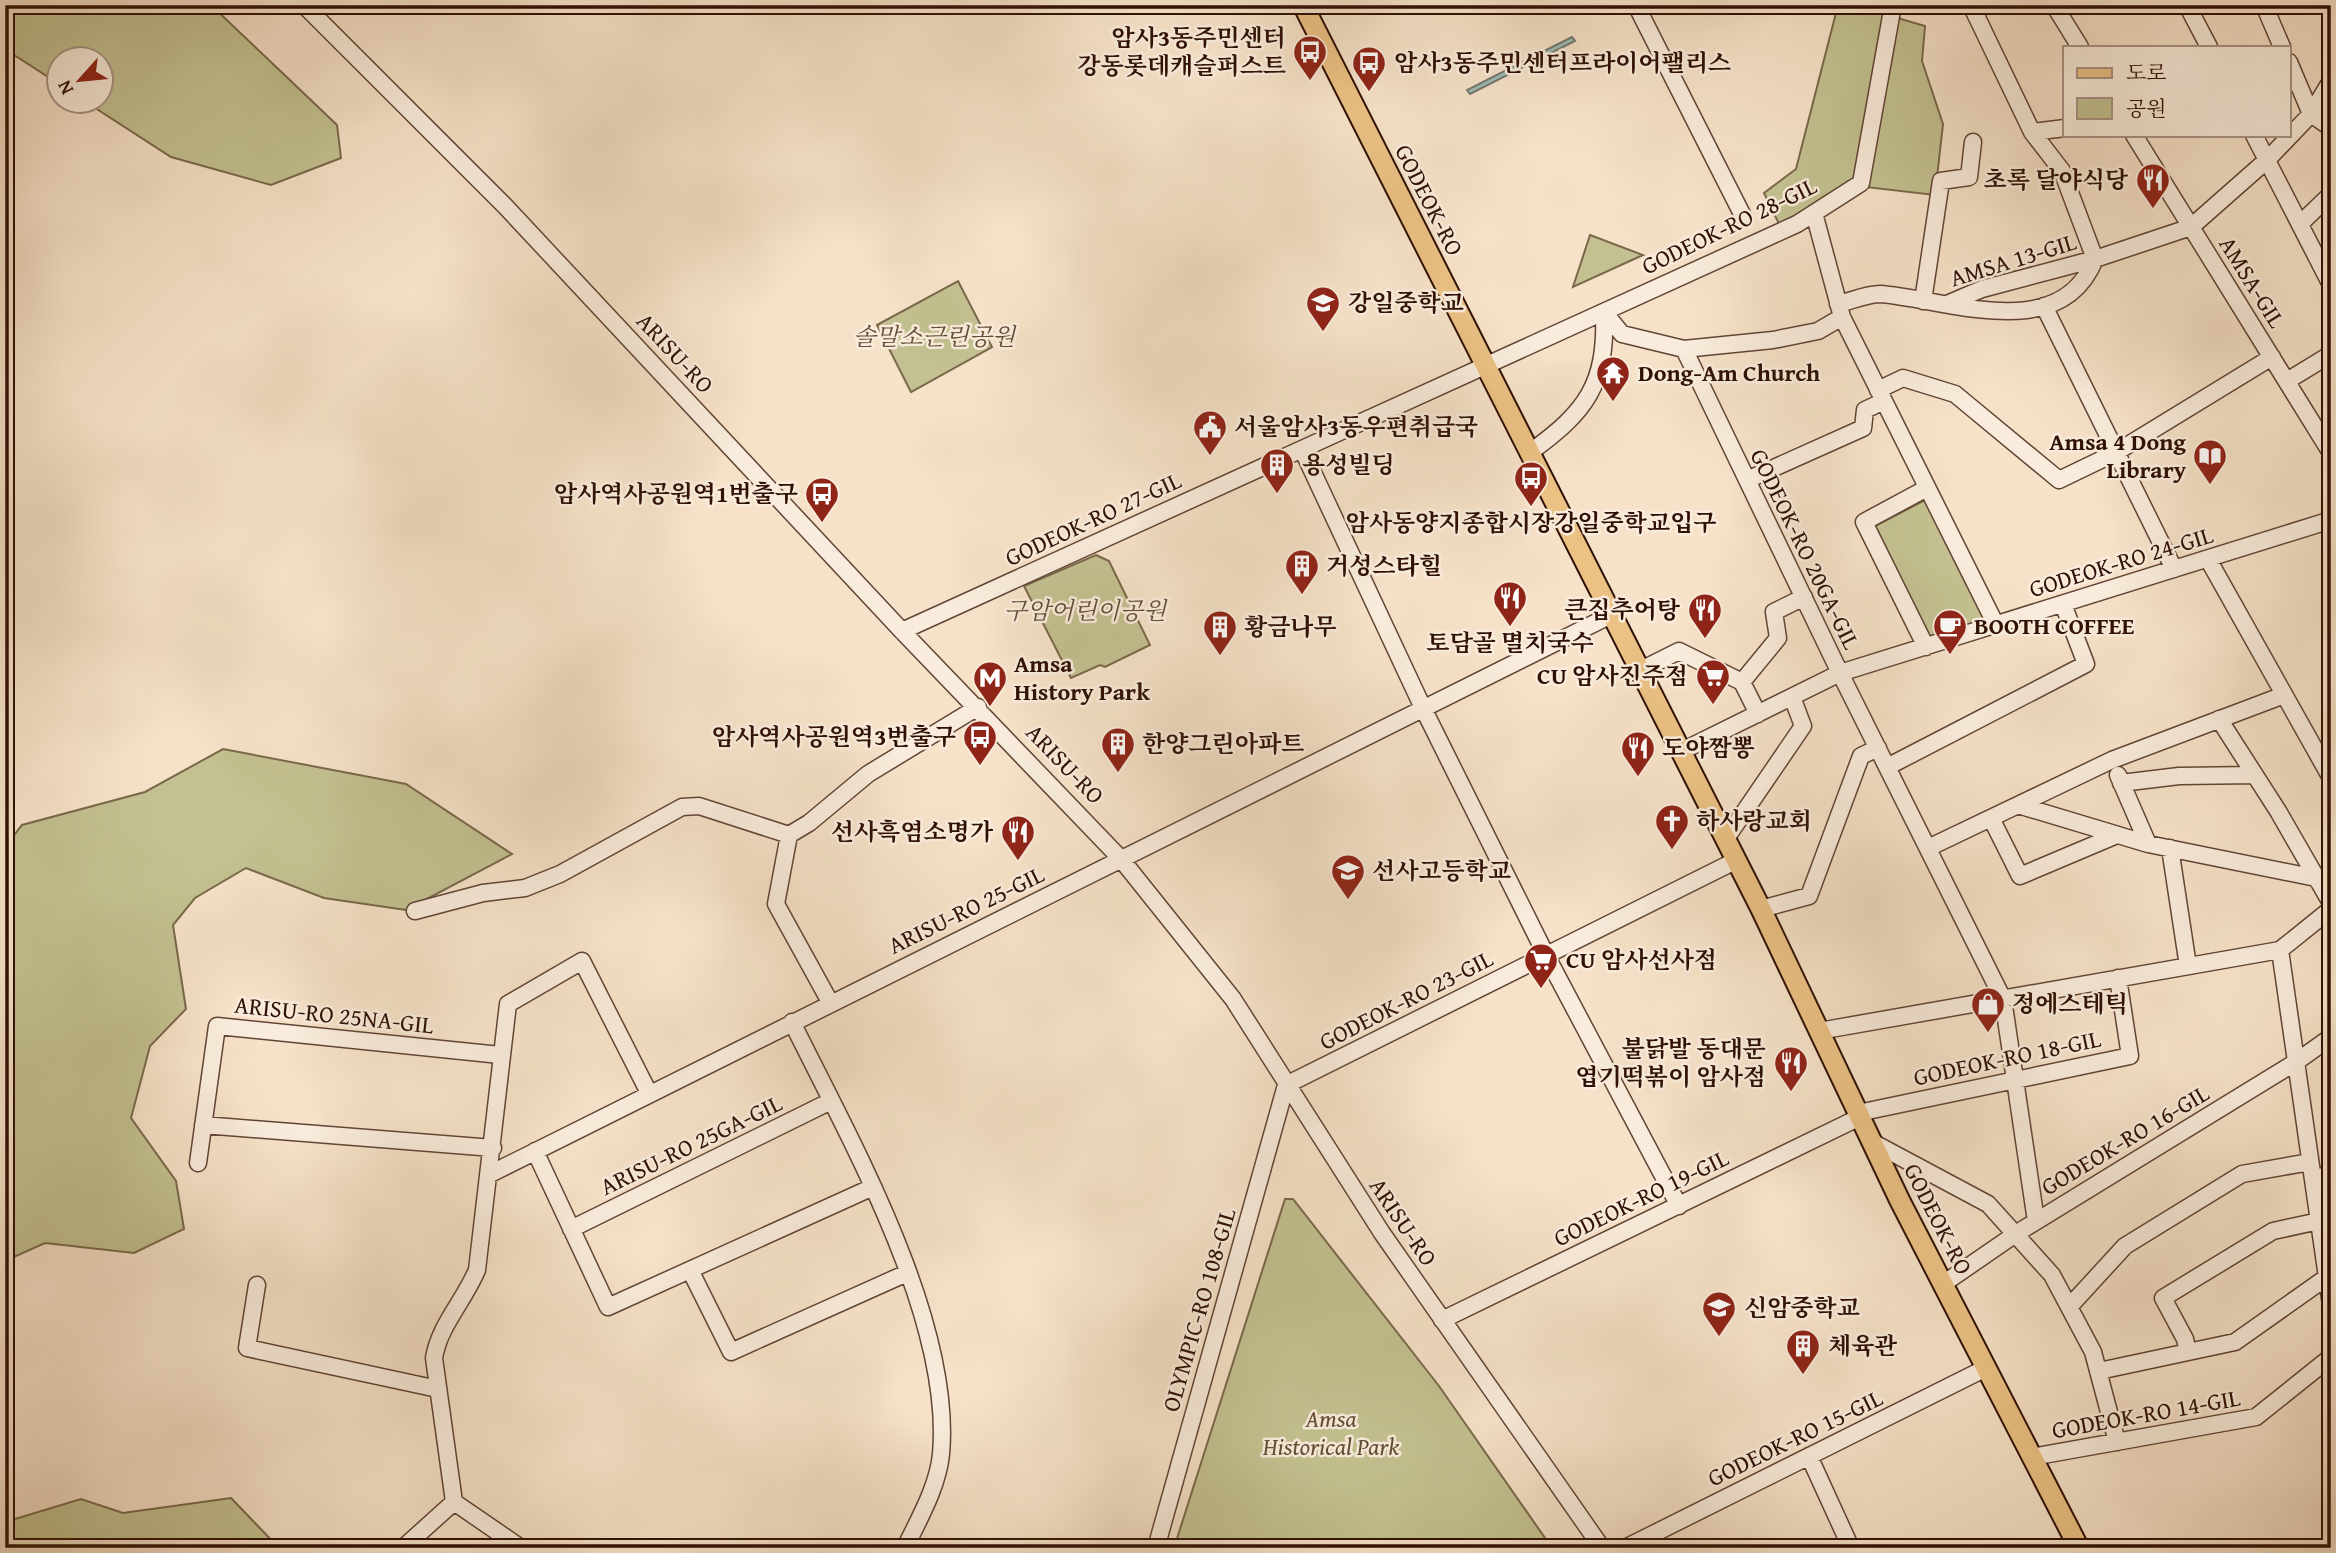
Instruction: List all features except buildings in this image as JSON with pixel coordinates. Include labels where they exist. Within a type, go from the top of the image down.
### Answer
[{"type":"main road","name":"GODEOK-RO","points":[[1303,5],[1761,909],[1872,1142],[2079,1548]]},
{"type":"street","name":"ARISU-RO","points":[[303,5],[515,216],[902,631],[978,707],[1121,859],[1233,999],[1286,1085],[1443,1320],[1602,1548]]},
{"type":"street","points":[[1636,5],[1743,216]]},
{"type":"street","name":"GODEOK-RO 28-GIL","points":[[1485,366],[1797,224],[1861,183],[1893,5]]},
{"type":"street","points":[[1971,5],[2032,132],[2062,171],[2095,260]]},
{"type":"street","points":[[2054,5],[2079,46]]},
{"type":"street","points":[[2187,5],[2208,46]]},
{"type":"street","points":[[2264,5],[2282,46]]},
{"type":"street","points":[[2290,64],[2311,114],[2331,128]]},
{"type":"street","points":[[2191,227],[2267,160],[2311,114],[2331,81]]},
{"type":"street","points":[[2032,132],[2063,128]]},
{"type":"street","name":"AMSA-GIL","points":[[2135,136],[2329,448]]},
{"type":"street","points":[[2255,136],[2329,277]]},
{"type":"street","points":[[1923,301],[1941,181],[1969,177],[1973,142]]},
{"type":"street","points":[[2300,225],[2331,194]]},
{"type":"street","points":[[1814,213],[1840,310],[1996,625]]},
{"type":"street","name":"AMSA 13-GIL","points":[[1945,305],[1982,289],[2095,260],[2191,227]]},
{"type":"street","name":"AMSA 13-GIL","points":[[1840,310],[1877,294],[2013,312],[2044,306],[2060,302],[2090,272],[2095,260]]},
{"type":"street","points":[[2044,306],[2175,569]]},
{"type":"street","points":[[1604,312],[1622,334],[1684,349],[1773,340],[1818,331],[1840,310]]},
{"type":"street","points":[[1529,453],[1565,428],[1596,385],[1605,342],[1604,312]]},
{"type":"street","name":"GODEOK-RO 20GA-GIL","points":[[1684,349],[1840,673],[2003,999],[2036,1221]]},
{"type":"street","points":[[2287,381],[2331,354]]},
{"type":"street","points":[[1747,480],[1863,429],[1865,411],[1903,378],[1955,394],[2059,480],[2115,453],[2272,357]]},
{"type":"street","name":"GODEOK-RO 27-GIL","points":[[902,631],[1485,366]]},
{"type":"street","points":[[1302,449],[1423,708],[1546,955],[1679,1206]]},
{"type":"street","points":[[1926,647],[1864,522],[1927,488]]},
{"type":"street","name":"GODEOK-RO 24-GIL","points":[[1680,752],[1840,673],[2331,520]]},
{"type":"street","points":[[2208,559],[2331,778]]},
{"type":"street","points":[[1742,682],[1778,638],[1774,612],[1804,597]]},
{"type":"street","points":[[1887,767],[2085,664],[2063,604]]},
{"type":"street","name":"ARISU-RO 25-GIL","points":[[490,1174],[830,1002],[1611,615]]},
{"type":"street","points":[[1639,671],[1679,651],[1742,682],[1758,714]]},
{"type":"street","points":[[1928,848],[2112,760],[2284,695]]},
{"type":"street","points":[[1725,840],[1803,726],[1792,697]]},
{"type":"street","points":[[830,1002],[776,904],[789,835],[809,823],[868,774],[978,707]]},
{"type":"street","points":[[2219,719],[2331,903]]},
{"type":"street","points":[[1761,909],[1809,896],[1861,756],[1878,748]]},
{"type":"street","points":[[2112,760],[2148,844]]},
{"type":"street","points":[[2121,783],[2179,776],[2255,775]]},
{"type":"street","points":[[2018,805],[2148,844],[2316,878]]},
{"type":"street","points":[[415,911],[483,893],[525,888],[560,874],[682,807],[699,806],[789,835]]},
{"type":"street","points":[[1991,818],[2020,876],[2117,835]]},
{"type":"street","points":[[2170,848],[2189,966]]},
{"type":"street","name":"GODEOK-RO 23-GIL","points":[[1286,1085],[1735,861]]},
{"type":"street","points":[[1819,1031],[2280,950],[2331,909]]},
{"type":"street","points":[[2099,1371],[2235,1342],[2329,1290],[2280,950]]},
{"type":"street","points":[[521,1548],[454,1502],[434,1358],[437,1338],[467,1293],[477,1270],[508,1004],[582,961],[649,1093]]},
{"type":"street","name":"GODEOK-RO 18-GIL","points":[[1859,1115],[2130,1056],[2118,978]]},
{"type":"street","points":[[792,1022],[891,1224],[931,1350],[939,1405],[941,1455],[926,1503],[905,1548]]},
{"type":"street","name":"ARISU-RO 25NA-GIL","points":[[203,1125],[217,1026],[500,1055]]},
{"type":"street","name":"GODEOK-RO 16-GIL","points":[[1943,1284],[2017,1233],[2296,1062],[2331,1037]]},
{"type":"street","name":"OLYMPIC-RO 108-GIL","points":[[1156,1548],[1286,1085]]},
{"type":"street","name":"ARISU-RO 25GA-GIL","points":[[571,1229],[831,1101]]},
{"type":"street","name":"GODEOK-RO 19-GIL","points":[[1443,1320],[1859,1115]]},
{"type":"street","points":[[198,1163],[203,1125],[493,1148]]},
{"type":"street","points":[[1872,1142],[1988,1204],[2017,1233],[2052,1275],[2093,1352],[2117,1442]]},
{"type":"street","points":[[535,1151],[608,1307],[873,1187]]},
{"type":"street","points":[[2069,1307],[2126,1246],[2242,1174],[2310,1162]]},
{"type":"street","points":[[2313,1179],[2331,1174]]},
{"type":"street","points":[[2188,1352],[2185,1339],[2163,1298],[2273,1231],[2319,1221]]},
{"type":"street","points":[[690,1270],[731,1352],[907,1273]]},
{"type":"street","points":[[257,1285],[247,1348],[438,1388]]},
{"type":"street","name":"GODEOK-RO 14-GIL","points":[[2032,1457],[2256,1417],[2331,1357]]},
{"type":"street","name":"GODEOK-RO 15-GIL","points":[[1625,1548],[1986,1368]]},
{"type":"street","points":[[1809,1456],[1851,1548]]},
{"type":"street","points":[[403,1548],[454,1502]]},
{"type":"green space","points":[[5,5],[211,5],[337,125],[341,158],[271,185],[171,157],[108,116],[116,116],[116,46],[46,46],[46,76],[14,55],[5,56]]},
{"type":"green space","points":[[1838,5],[1893,5],[1861,183],[1779,224],[1764,193],[1796,169]]},
{"type":"green space","points":[[1894,17],[1925,26],[1922,61],[1943,124],[1935,195],[1865,187]]},
{"type":"green space","points":[[1590,235],[1643,255],[1573,287]]},
{"type":"green space","name":"솔말소근린공원","points":[[958,281],[992,347],[911,392],[877,325]]},
{"type":"green space","points":[[1927,499],[1988,623],[1930,640],[1875,526]]},
{"type":"green space","name":"구암어린이공원","points":[[1096,555],[1109,561],[1150,645],[1105,667],[1100,665],[1071,678],[1024,586]]},
{"type":"green space","points":[[223,749],[406,784],[512,854],[406,910],[324,898],[246,868],[195,898],[173,925],[186,1009],[150,1046],[131,1118],[176,1181],[184,1229],[134,1253],[45,1243],[5,1261],[5,847],[22,825],[145,792]]},
{"type":"green space","name":"Amsa Historical Park","points":[[1285,1199],[1293,1199],[1439,1386],[1552,1548],[1174,1548]]},
{"type":"green space","points":[[231,1498],[279,1548],[5,1548],[5,1522],[81,1499],[123,1513]]},
{"type":"water","points":[[1572,37],[1575,41],[1470,94],[1467,90]]},
{"type":"place","name":"암사3동주민센터 강동롯데캐슬퍼스트","points":[[1310,82]]},
{"type":"place","name":"암사3동주민센터프라이어팰리스","points":[[1369,93]]},
{"type":"place","name":"초록 달야식당","points":[[2153,210]]},
{"type":"place","name":"강일중학교","points":[[1323,333]]},
{"type":"place","name":"Dong-Am Church","points":[[1613,403]]},
{"type":"place","name":"서울암사3동우편취급국","points":[[1210,457]]},
{"type":"place","name":"Amsa 4 Dong Library","points":[[2210,486]]},
{"type":"place","name":"용성빌딩","points":[[1277,495]]},
{"type":"place","name":"암사동양지종합시장강일중학교입구","points":[[1531,508]]},
{"type":"place","name":"암사역사공원역1번출구","points":[[822,524]]},
{"type":"place","name":"거성스타힐","points":[[1302,596]]},
{"type":"place","name":"토담골 멸치국수","points":[[1510,628]]},
{"type":"place","name":"큰집추어탕","points":[[1705,640]]},
{"type":"place","name":"BOOTH COFFEE","points":[[1950,656]]},
{"type":"place","name":"황금나무","points":[[1220,657]]},
{"type":"place","name":"CU 암사진주점","points":[[1713,706]]},
{"type":"place","name":"Amsa History Park","points":[[990,708]]},
{"type":"place","name":"암사역사공원역3번출구","points":[[980,767]]},
{"type":"place","name":"한양그린아파트","points":[[1118,774]]},
{"type":"place","name":"도야짬뽕","points":[[1638,778]]},
{"type":"place","name":"하사랑교회","points":[[1672,851]]},
{"type":"place","name":"선사흑염소명가","points":[[1018,862]]},
{"type":"place","name":"선사고등학교","points":[[1348,901]]},
{"type":"place","name":"CU 암사선사점","points":[[1541,990]]},
{"type":"place","name":"정에스테틱","points":[[1988,1034]]},
{"type":"place","name":"불닭발 동대문 엽기떡볶이 암사점","points":[[1791,1093]]},
{"type":"place","name":"신암중학교","points":[[1719,1338]]},
{"type":"place","name":"체육관","points":[[1803,1376]]}]
